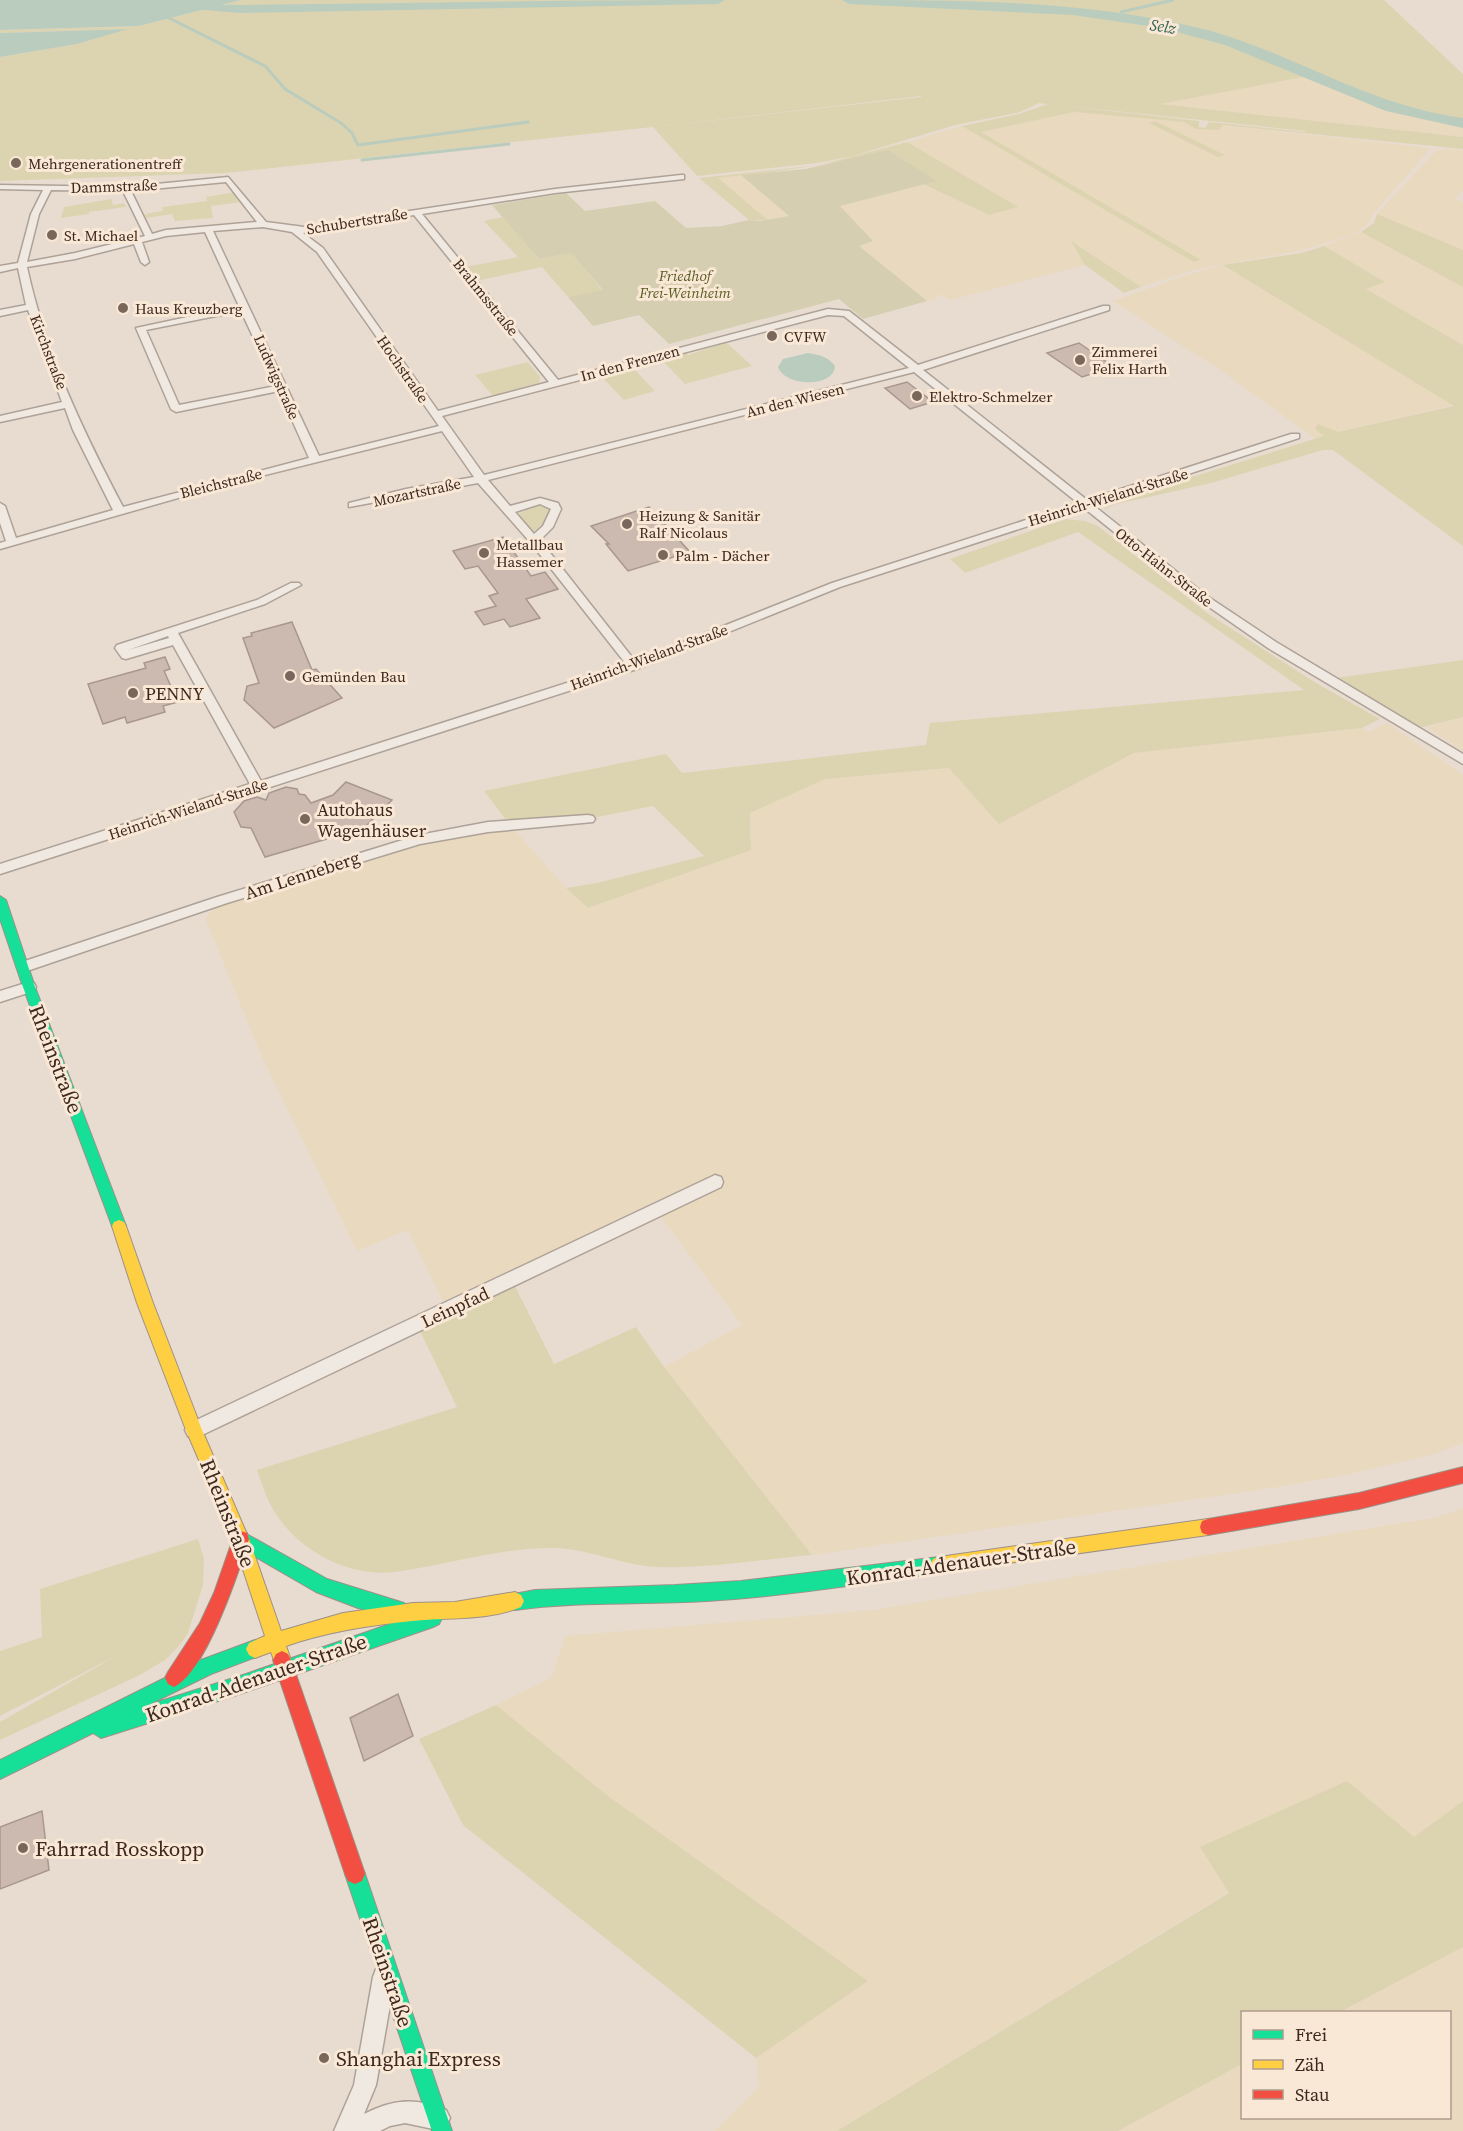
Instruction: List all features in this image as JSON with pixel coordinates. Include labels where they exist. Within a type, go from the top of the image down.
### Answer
[{"type":"main road","name":"Rheinstraße","points":[[0,900],[29,987],[194,1430],[241,1539],[440,2124]]},
{"type":"main road","name":"Konrad-Adenauer-Straße","points":[[0,1770],[207,1666],[276,1641],[343,1622],[413,1612],[454,1611],[519,1600],[677,1594],[822,1581],[1067,1548],[1286,1515],[1359,1501],[1463,1475]]},
{"type":"main road","points":[[169,1684],[189,1661],[205,1635],[223,1595],[241,1539],[322,1586],[358,1599],[413,1612]]},
{"type":"main road","name":"Konrad-Adenauer-Straße","points":[[57,1741],[135,1719],[286,1670],[454,1611]]},
{"type":"street","name":"Schubertstraße","points":[[0,269],[75,256],[149,236],[263,224],[295,230],[555,190],[681,177]]},
{"type":"street","name":"Dammstraße","points":[[0,187],[126,189],[228,179],[263,224]]},
{"type":"street","name":"Kirchstraße","points":[[48,188],[35,214],[22,265],[31,307],[78,430],[118,511]]},
{"type":"street","points":[[126,189],[149,236]]},
{"type":"street","name":"Brahmsstraße","points":[[416,212],[555,383]]},
{"type":"street","name":"Ludwigstraße","points":[[208,229],[315,459]]},
{"type":"street","name":"Hochstraße","points":[[295,230],[320,250],[480,479],[534,540],[633,666]]},
{"type":"street","points":[[137,240],[145,262]]},
{"type":"street","points":[[0,313],[31,307]]},
{"type":"street","points":[[246,307],[141,328],[176,409],[280,388]]},
{"type":"street","name":"An den Wiesen","points":[[480,479],[916,369],[1106,308]]},
{"type":"street","name":"Otto-Hahn-Straße","points":[[825,313],[838,311],[848,314],[1194,591],[1272,645],[1463,760]]},
{"type":"street","name":"In den Frenzen","points":[[435,415],[825,313]]},
{"type":"street","points":[[0,419],[68,404]]},
{"type":"street","name":"Bleichstraße","points":[[0,546],[118,511],[444,428]]},
{"type":"street","name":"Heinrich-Wieland-Straße","points":[[0,869],[633,666],[836,585],[1295,436]]},
{"type":"street","name":"Mozartstraße","points":[[353,505],[406,492],[480,479]]},
{"type":"street","points":[[509,510],[540,501],[554,505],[556,510],[548,527],[534,540]]},
{"type":"street","points":[[0,506],[12,543]]},
{"type":"street","points":[[257,786],[173,636],[261,602],[294,585]]},
{"type":"street","name":"Am Lenneberg","points":[[24,967],[222,900],[419,840],[488,826],[588,819]]},
{"type":"street","points":[[0,997],[29,987]]},
{"type":"street","name":"Leinpfad","points":[[194,1430],[715,1182]]},
{"type":"street","points":[[346,2131],[365,2085],[386,1965]]},
{"type":"street","points":[[358,2131],[393,2112],[406,2109],[440,2124]]},
{"type":"shaded area","points":[[0,0],[241,0],[139,26],[0,30]]},
{"type":"shaded area","points":[[241,0],[1384,0],[1463,74],[1463,126],[1377,108],[1314,75],[1160,104],[1463,137],[1463,149],[1223,125],[1219,130],[1196,129],[1184,122],[1074,112],[981,132],[1201,260],[1194,262],[962,126],[1019,114],[1048,104],[1039,103],[1020,112],[955,125],[853,156],[817,163],[697,176],[653,127],[225,173],[0,181],[0,57],[77,44],[125,29],[0,33],[0,30],[139,26],[209,8],[238,9],[226,7],[226,4]],"holes":[[[921,96],[921,97],[663,126]],[[1049,104],[1305,131],[1305,132],[1209,122],[1205,128],[1199,127],[1199,121]]]},
{"type":"shaded area","points":[[128,29],[77,44],[0,57],[0,33]]},
{"type":"shaded area","points":[[1314,75],[1377,108],[1463,126],[1463,137],[1157,104]]},
{"type":"shaded area","points":[[1074,112],[1184,122],[1196,129],[1219,130],[1223,125],[1431,148],[1374,213],[1366,226],[1352,235],[1299,251],[1193,270],[1141,287],[1073,242],[1085,265],[951,300],[939,294],[934,300],[927,301],[858,246],[873,241],[839,206],[921,183],[989,215],[1017,207],[907,142],[962,126],[1195,262],[980,132]]},
{"type":"shaded area","points":[[1155,121],[1225,155],[1218,157],[1149,123]]},
{"type":"shaded area","points":[[907,142],[1018,207],[989,215],[921,183],[936,181],[888,150],[823,164]]},
{"type":"shaded area","points":[[1437,150],[1463,150],[1463,191],[1455,198],[1463,202],[1463,250],[1377,214]]},
{"type":"shaded area","points":[[815,166],[718,178],[768,220],[749,220],[699,178]]},
{"type":"shaded area","points":[[741,175],[789,216],[768,220],[717,178]]},
{"type":"shaded area","points":[[234,192],[242,202],[211,206],[213,218],[175,221],[172,214],[146,218],[145,214],[163,211],[162,207],[207,201],[206,197]]},
{"type":"shaded area","points":[[111,199],[113,205],[124,203],[126,207],[61,218],[64,207]]},
{"type":"shaded area","points":[[1377,214],[1463,250],[1463,287],[1361,232],[1374,223]]},
{"type":"shaded area","points":[[503,217],[539,259],[571,253],[603,291],[568,297],[542,267],[476,281],[465,267],[518,257],[484,221]]},
{"type":"shaded area","points":[[1361,232],[1463,287],[1463,345],[1365,289],[1385,282],[1324,246]]},
{"type":"shaded area","points":[[1071,241],[1141,287],[1124,293],[1085,265]]},
{"type":"shaded area","points":[[1324,246],[1385,282],[1366,289],[1463,345],[1463,546],[1333,450],[1323,450],[1211,483],[1113,505],[1104,510],[1108,503],[1324,436],[1315,429],[1318,424],[1338,432],[1454,406],[1223,265],[1302,253]]},
{"type":"shaded area","points":[[1223,265],[1455,405],[1337,432],[1316,439],[1220,370],[1113,301]]},
{"type":"shaded area","points":[[726,342],[752,366],[685,384],[661,359],[686,353],[688,355]]},
{"type":"shaded area","points":[[808,353],[823,356],[829,360],[835,366],[833,373],[827,378],[809,382],[799,381],[782,374],[778,367],[783,359]]},
{"type":"shaded area","points":[[528,362],[540,377],[539,383],[493,396],[475,375]]},
{"type":"shaded area","points":[[632,367],[655,391],[624,400],[600,375]]},
{"type":"shaded area","points":[[537,505],[550,509],[550,513],[546,523],[532,532],[516,515]]},
{"type":"shaded area","points":[[1065,519],[1085,521],[1098,526],[1207,613],[1316,683],[1380,719],[1362,728],[1134,753],[999,824],[949,768],[825,779],[750,813],[751,850],[588,908],[566,888],[597,883],[704,856],[653,806],[588,819],[510,825],[484,791],[666,754],[682,773],[926,745],[930,723],[1304,690],[1078,532],[965,573],[950,559]]},
{"type":"shaded area","points":[[1463,660],[1463,717],[1415,729],[1329,679]]},
{"type":"shaded area","points":[[1463,717],[1463,751],[1427,727]]},
{"type":"shaded area","points":[[1387,723],[1463,775],[1463,1443],[1431,1455],[1345,1475],[1278,1487],[812,1555],[664,1367],[742,1325],[656,1210],[448,1311],[408,1230],[357,1251],[262,1057],[205,918],[222,900],[371,853],[510,825],[566,888],[588,908],[751,850],[750,813],[825,779],[949,768],[1000,824],[1134,753],[1362,728],[1369,732]]},
{"type":"shaded area","points":[[512,1280],[554,1364],[636,1327],[664,1367],[812,1555],[716,1565],[659,1567],[552,1548],[512,1551],[414,1569],[377,1573],[340,1565],[323,1557],[292,1534],[270,1504],[257,1470],[457,1407],[417,1325]]},
{"type":"shaded area","points":[[1463,1508],[1463,1801],[1414,1837],[1201,1847],[1229,1892],[837,2131],[715,2131],[759,2087],[756,2058],[868,1981],[608,1796],[496,1705],[551,1678],[565,1636],[874,1610],[1438,1517]]},
{"type":"shaded area","points":[[198,1539],[204,1559],[203,1585],[188,1633],[179,1646],[165,1660],[140,1675],[0,1740],[0,1722],[116,1656],[0,1716],[0,1651],[42,1637],[40,1589]]},
{"type":"shaded area","points":[[496,1705],[608,1796],[868,1981],[756,2058],[463,1825],[419,1739]]},
{"type":"shaded area","points":[[1347,1781],[1414,1837],[1463,1801],[1463,1947],[1342,2011],[1241,2011],[1241,2065],[1118,2131],[837,2131],[1229,1893],[1200,1847]]},
{"type":"shaded area","points":[[1463,1947],[1463,2131],[1118,2131],[1241,2065],[1241,2119],[1451,2119],[1451,2011],[1342,2011]]},
{"type":"green space","name":"Friedhof Frei-Weinheim","points":[[888,150],[937,181],[840,206],[873,241],[859,246],[927,301],[863,319],[839,299],[669,344],[639,315],[593,326],[568,297],[603,290],[571,253],[539,259],[492,205],[566,193],[585,211],[655,201],[686,228],[722,226],[749,220],[760,221],[789,216],[741,175],[806,169]]},
{"type":"building","name":"Zimmerei Felix Harth","points":[[1079,343],[1114,367],[1082,377],[1047,353]]},
{"type":"building","name":"Elektro-Schmelzer","points":[[907,382],[933,402],[910,409],[885,388]]},
{"type":"building","points":[[649,507],[690,552],[628,571],[606,544],[609,544],[591,526]]},
{"type":"building","points":[[503,537],[531,576],[545,572],[558,589],[526,599],[540,618],[510,627],[504,619],[484,625],[475,612],[496,606],[489,596],[498,593],[478,566],[465,569],[453,551]]},
{"type":"building","name":"Gemünden Bau","points":[[292,622],[312,670],[316,669],[342,698],[274,728],[244,700],[247,686],[259,683],[243,638],[252,636],[251,633]]},
{"type":"building","name":"PENNY","points":[[165,657],[170,669],[164,671],[178,702],[163,706],[165,712],[127,723],[125,717],[103,724],[88,684],[146,668],[144,663]]},
{"type":"building","name":"Autohaus Wagenhäuser","points":[[346,782],[392,800],[364,828],[265,857],[251,828],[241,827],[234,812],[244,801],[257,797],[266,800],[269,793],[286,787],[297,789],[299,794],[305,795],[311,803],[333,795]]},
{"type":"building","points":[[398,1694],[413,1736],[364,1761],[350,1718]]},
{"type":"building","name":"Fahrrad Rosskopp","points":[[42,1811],[49,1870],[0,1889],[0,1827]]},
{"type":"waterway","name":"Selz","points":[[135,0],[239,9],[718,0]]},
{"type":"waterway","name":"Selz","points":[[849,0],[1073,11],[1162,23],[1206,34],[1253,50],[1345,91],[1392,108],[1463,123]]},
{"type":"waterway","points":[[1121,12],[1173,0]]},
{"type":"waterway","name":"Selz","points":[[1107,16],[1113,14]]},
{"type":"waterway","points":[[169,18],[265,66],[285,89],[341,123],[352,133],[358,145],[528,122]]},
{"type":"waterway","points":[[362,160],[509,144]]},
{"type":"traffic: fast","points":[[0,900],[29,987],[119,1226]]},
{"type":"traffic: fast","points":[[241,1539],[322,1586],[358,1599],[398,1609]]},
{"type":"traffic: fast","points":[[515,1601],[575,1595],[675,1594],[741,1589],[939,1565]]},
{"type":"traffic: fast","points":[[101,1729],[240,1685],[433,1618]]},
{"type":"traffic: fast","points":[[0,1770],[207,1666],[255,1649]]},
{"type":"traffic: fast","points":[[355,1874],[442,2131]]},
{"type":"traffic: slow","points":[[119,1226],[145,1303],[194,1430],[241,1539],[282,1660]]},
{"type":"traffic: slow","points":[[939,1565],[1208,1527]]},
{"type":"traffic: slow","points":[[255,1649],[296,1634],[343,1622],[413,1612],[455,1611],[515,1601]]},
{"type":"traffic: jam","points":[[1208,1527],[1359,1501],[1463,1475]]},
{"type":"traffic: jam","points":[[174,1678],[206,1629],[222,1594],[241,1539]]},
{"type":"traffic: jam","points":[[282,1660],[355,1874]]},
{"type":"place","name":"Mehrgenerationentreff","points":[[16,163]]},
{"type":"place","name":"St. Michael","points":[[52,235]]},
{"type":"place","name":"Haus Kreuzberg","points":[[123,308]]},
{"type":"place","name":"CVFW","points":[[772,336]]},
{"type":"place","name":"Zimmerei Felix Harth","points":[[1080,360]]},
{"type":"place","name":"Elektro-Schmelzer","points":[[917,396]]},
{"type":"place","name":"Heizung & Sanitär Ralf Nicolaus","points":[[627,524]]},
{"type":"place","name":"Metallbau Hassemer","points":[[484,553]]},
{"type":"place","name":"Palm - Dächer","points":[[663,555]]},
{"type":"place","name":"Gemünden Bau","points":[[290,676]]},
{"type":"place","name":"PENNY","points":[[133,693]]},
{"type":"place","name":"Autohaus Wagenhäuser","points":[[305,819]]},
{"type":"place","name":"Fahrrad Rosskopp","points":[[23,1848]]},
{"type":"place","name":"Shanghai Express","points":[[324,2058]]}]
